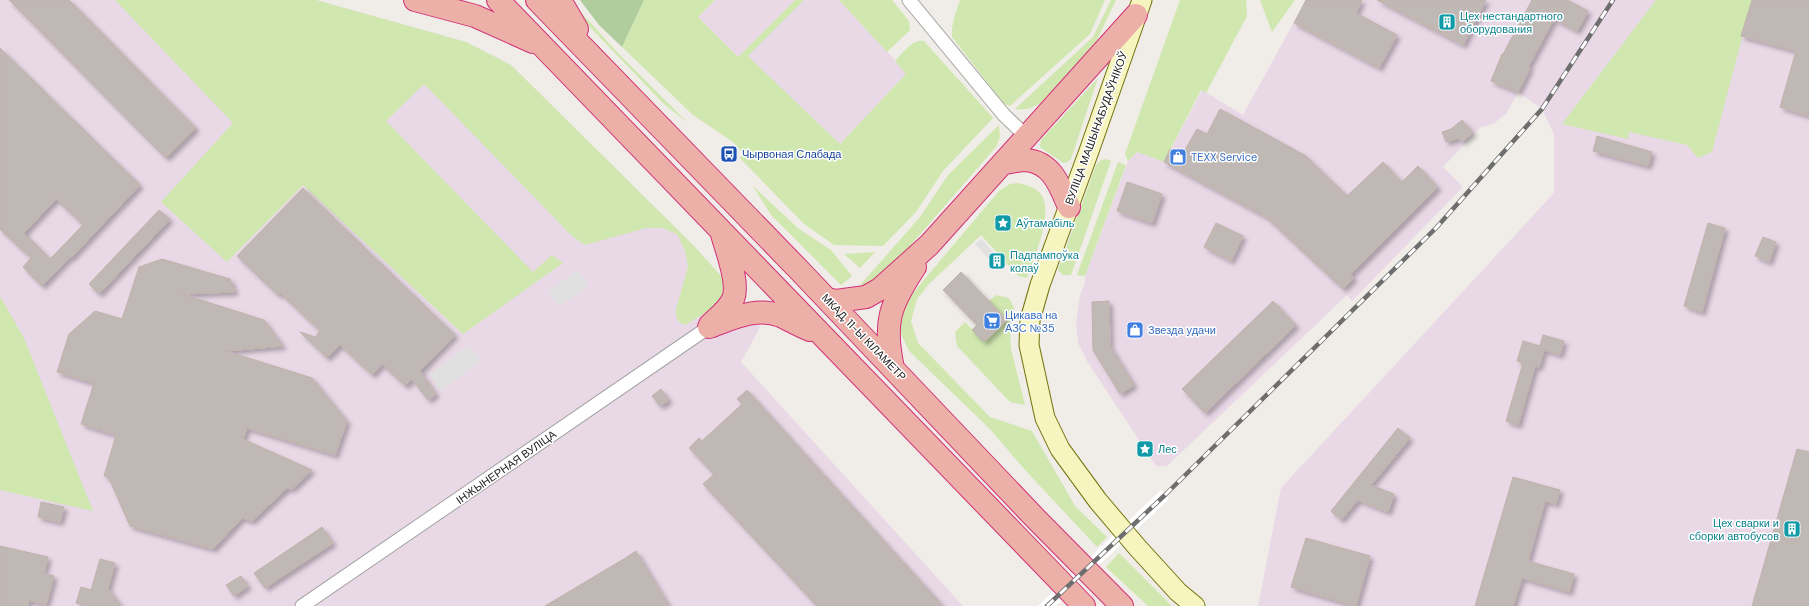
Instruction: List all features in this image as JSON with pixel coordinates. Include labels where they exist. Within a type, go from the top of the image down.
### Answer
[{"type":"highway","points":[[415,0],[475,16],[543,46]]},
{"type":"highway","points":[[498,0],[1084,606]]},
{"type":"highway","points":[[537,0],[600,64]]},
{"type":"highway","points":[[560,0],[600,64]]},
{"type":"highway","points":[[827,299],[836,301],[866,297],[880,289],[929,245],[1004,163],[1139,8]]},
{"type":"highway","name":"МКАД, 11-Ы КІЛАМЕТР","points":[[600,64],[827,299],[1036,519],[1122,606]]},
{"type":"highway","points":[[1004,163],[1026,160],[1043,165],[1054,175],[1069,207]]},
{"type":"highway","points":[[709,327],[733,299],[735,286],[721,231]]},
{"type":"highway","points":[[893,368],[888,344],[889,322],[894,303],[929,245]]},
{"type":"highway","points":[[709,327],[755,312],[769,312],[820,334]]},
{"type":"main road","name":"ВУЛІЦА МАШЫНАБУДАЎНІКОЎ","points":[[1139,8],[1069,207],[1052,248],[1030,320],[1029,345],[1045,418],[1060,448],[1098,501],[1178,592],[1195,606]]},
{"type":"street","points":[[910,0],[1004,115],[1027,137]]},
{"type":"street","name":"ІНЖЫНЕРНАЯ ВУЛІЦА","points":[[302,606],[709,327]]},
{"type":"shaded area","points":[[0,0],[316,0],[466,42],[511,65],[694,246],[730,286],[760,327],[741,362],[963,606],[0,606]]},
{"type":"shaded area","points":[[715,0],[795,0],[738,57],[698,17]]},
{"type":"shaded area","points":[[804,0],[839,0],[907,73],[840,144],[747,56]]},
{"type":"shaded area","points":[[1306,0],[1809,0],[1809,606],[1258,606],[1281,488],[1554,193],[1554,134],[1542,109],[1518,92],[1506,114],[1493,124],[1481,127],[1443,167],[1463,187],[1352,301],[1347,295],[1167,466],[1156,466],[1087,361],[1078,343],[1076,324],[1080,295],[1085,283],[1085,276],[1128,161],[1137,152],[1164,162],[1202,90],[1243,115]]},
{"type":"shaded area","points":[[981,239],[998,257],[992,262],[975,244]]},
{"type":"shaded area","points":[[578,270],[589,286],[559,307],[547,292]]},
{"type":"shaded area","points":[[469,345],[481,361],[441,391],[429,374]]},
{"type":"green space","points":[[115,0],[316,0],[466,42],[511,65],[694,246],[730,286],[714,308],[685,325],[679,322],[676,316],[676,309],[688,267],[685,251],[677,234],[662,228],[646,228],[585,245],[572,236],[424,84],[386,121],[533,272],[552,255],[563,263],[463,334],[303,185],[227,262],[161,202],[233,123]]},
{"type":"green space","points":[[564,0],[570,0],[616,51],[688,123],[664,104]]},
{"type":"green space","points":[[580,0],[644,0],[622,47],[599,25]]},
{"type":"green space","points":[[644,0],[715,0],[698,17],[738,57],[795,0],[804,0],[748,56],[840,144],[906,74],[895,61],[908,47],[920,41],[924,41],[993,118],[943,171],[916,212],[883,246],[834,245],[804,224],[740,158],[743,153],[733,142],[693,115],[622,47]]},
{"type":"green space","points":[[839,0],[892,0],[909,21],[910,30],[887,52]]},
{"type":"green space","points":[[960,0],[1105,0],[1090,34],[1010,106],[1003,103],[952,37],[953,23]]},
{"type":"green space","points":[[1111,0],[1116,0],[1095,44],[1044,101],[1030,108],[1015,109],[1093,37]]},
{"type":"green space","points":[[1180,0],[1246,0],[1247,16],[1206,93],[1201,90],[1164,162],[1137,152],[1128,161],[1125,154]]},
{"type":"green space","points":[[1260,0],[1295,0],[1272,32]]},
{"type":"green space","points":[[1656,0],[1752,0],[1712,152],[1698,158],[1687,145],[1629,132],[1628,139],[1562,124]]},
{"type":"green space","points":[[1098,78],[1071,159],[1063,163],[1040,147],[1041,140]]},
{"type":"green space","points":[[999,125],[1000,137],[996,147],[883,277],[854,292],[920,217],[948,175]]},
{"type":"green space","points":[[1105,159],[1111,161],[1071,275],[1063,275],[1058,270],[1096,165],[1101,160]]},
{"type":"green space","points":[[1118,162],[1126,165],[1085,276],[1077,275]]},
{"type":"green space","points":[[1018,183],[1027,185],[1040,193],[1044,201],[1045,211],[1042,235],[1027,278],[1018,276],[981,235],[929,284],[917,299],[911,321],[918,343],[990,417],[1032,431],[1075,506],[1107,537],[1097,547],[1026,471],[989,428],[909,351],[900,332],[900,313],[907,300],[999,191],[1010,184]]},
{"type":"green space","points":[[753,186],[799,229],[831,250],[852,276],[841,285],[771,215]]},
{"type":"green space","points":[[875,252],[860,268],[844,254]]},
{"type":"green space","points":[[996,295],[1009,298],[1014,308],[1010,329],[1011,349],[1025,405],[1010,402],[957,346],[955,332],[965,322],[984,342],[1007,320],[989,301]]},
{"type":"green space","points":[[0,296],[24,338],[93,511],[0,490]]},
{"type":"green space","points":[[1119,553],[1172,606],[1148,606],[1106,567]]},
{"type":"pier","points":[[1161,490],[1169,499],[1056,606],[1038,606]]},
{"type":"building","points":[[9,0],[69,0],[196,128],[166,158]]},
{"type":"building","points":[[1306,0],[1362,0],[1356,13],[1397,35],[1379,68],[1294,23]]},
{"type":"building","name":"Цех нестандартного оборудования","points":[[1377,0],[1486,0],[1463,45]]},
{"type":"building","points":[[1532,0],[1568,0],[1588,11],[1577,31],[1554,19],[1528,67],[1530,68],[1518,92],[1491,81],[1502,54]]},
{"type":"building","points":[[1752,0],[1809,0],[1809,116],[1780,107],[1796,51],[1741,36]]},
{"type":"building","points":[[0,48],[140,185],[71,258],[70,257],[42,286],[23,267],[31,258],[0,229]],"holes":[[[56,199],[83,225],[50,259],[24,233]]]},
{"type":"building","points":[[1220,109],[1306,156],[1347,196],[1383,162],[1402,182],[1418,166],[1438,187],[1350,275],[1354,278],[1343,289],[1266,217],[1164,162],[1170,149],[1182,155],[1197,129],[1207,134]]},
{"type":"building","points":[[1462,120],[1473,133],[1462,142],[1459,138],[1446,142],[1442,132],[1451,129]]},
{"type":"building","points":[[1597,136],[1652,152],[1648,166],[1593,151]]},
{"type":"building","points":[[1127,182],[1162,194],[1152,223],[1117,211]]},
{"type":"building","points":[[303,188],[455,335],[420,371],[436,394],[428,400],[412,379],[405,386],[382,364],[372,375],[340,345],[327,358],[300,332],[315,337],[320,331],[280,293],[278,295],[237,256]]},
{"type":"building","points":[[159,210],[170,219],[99,294],[89,284]]},
{"type":"building","points":[[1216,223],[1243,236],[1231,261],[1204,247]]},
{"type":"building","points":[[1708,223],[1725,228],[1702,312],[1684,306]]},
{"type":"building","points":[[1763,237],[1776,242],[1769,262],[1755,256]]},
{"type":"building","points":[[162,259],[230,279],[235,292],[182,294],[264,320],[283,346],[226,351],[312,378],[347,421],[335,455],[247,428],[243,439],[312,470],[292,489],[287,488],[252,521],[242,518],[213,549],[130,526],[109,478],[104,476],[116,435],[81,424],[94,383],[57,372],[69,334],[95,311],[122,319],[139,267]]},
{"type":"building","points":[[961,272],[1007,320],[984,342],[972,330],[977,325],[943,290]]},
{"type":"building","points":[[1109,301],[1110,346],[1134,385],[1120,394],[1093,350],[1092,302]]},
{"type":"building","points":[[1273,301],[1296,325],[1205,413],[1182,389]]},
{"type":"building","points":[[1543,335],[1564,341],[1560,355],[1544,350],[1539,367],[1535,366],[1518,425],[1506,421],[1523,363],[1517,361],[1523,341],[1540,346]]},
{"type":"building","points":[[661,389],[669,400],[660,406],[652,396]]},
{"type":"building","points":[[747,390],[943,606],[817,606],[703,484],[714,474],[689,448],[699,438],[702,441],[742,404],[737,399]]},
{"type":"building","points":[[1398,428],[1410,438],[1371,485],[1394,494],[1388,512],[1358,500],[1341,520],[1331,511]]},
{"type":"building","name":"Цех сварки и сборки автобусов","points":[[1797,449],[1809,452],[1809,606],[1752,606]]},
{"type":"building","points":[[1513,477],[1560,490],[1556,504],[1545,501],[1528,561],[1574,574],[1569,592],[1522,578],[1513,606],[1475,606]]},
{"type":"building","points":[[41,502],[64,507],[60,522],[38,517]]},
{"type":"building","points":[[322,527],[333,543],[265,588],[254,573]]},
{"type":"building","points":[[1306,538],[1370,556],[1356,606],[1291,587]]},
{"type":"building","points":[[0,546],[48,557],[44,573],[54,576],[46,605],[29,600],[28,606],[0,606]]},
{"type":"building","points":[[636,551],[669,606],[545,606],[627,557]]},
{"type":"building","points":[[100,559],[115,563],[108,588],[121,606],[88,606],[76,603],[81,587],[91,590]]},
{"type":"building","points":[[241,576],[248,586],[234,596],[226,585]]},
{"type":"railway","points":[[1047,606],[1165,495],[1436,228],[1542,109],[1613,0]]},
{"type":"place","name":"Цех нестандартного оборудования","points":[[1447,22]]},
{"type":"place","name":"Чырвоная Слабада","points":[[729,154]]},
{"type":"place","name":"TEXX Service","points":[[1178,157]]},
{"type":"place","name":"Аўтамабіль","points":[[1003,223]]},
{"type":"place","name":"Падпампоўка колаў","points":[[997,261]]},
{"type":"place","name":"Цикава на АЗС №35","points":[[992,321]]},
{"type":"place","name":"Звезда удачи","points":[[1135,330]]},
{"type":"place","name":"Лес","points":[[1145,449]]},
{"type":"place","name":"Цех сварки и сборки автобусов","points":[[1792,529]]}]
